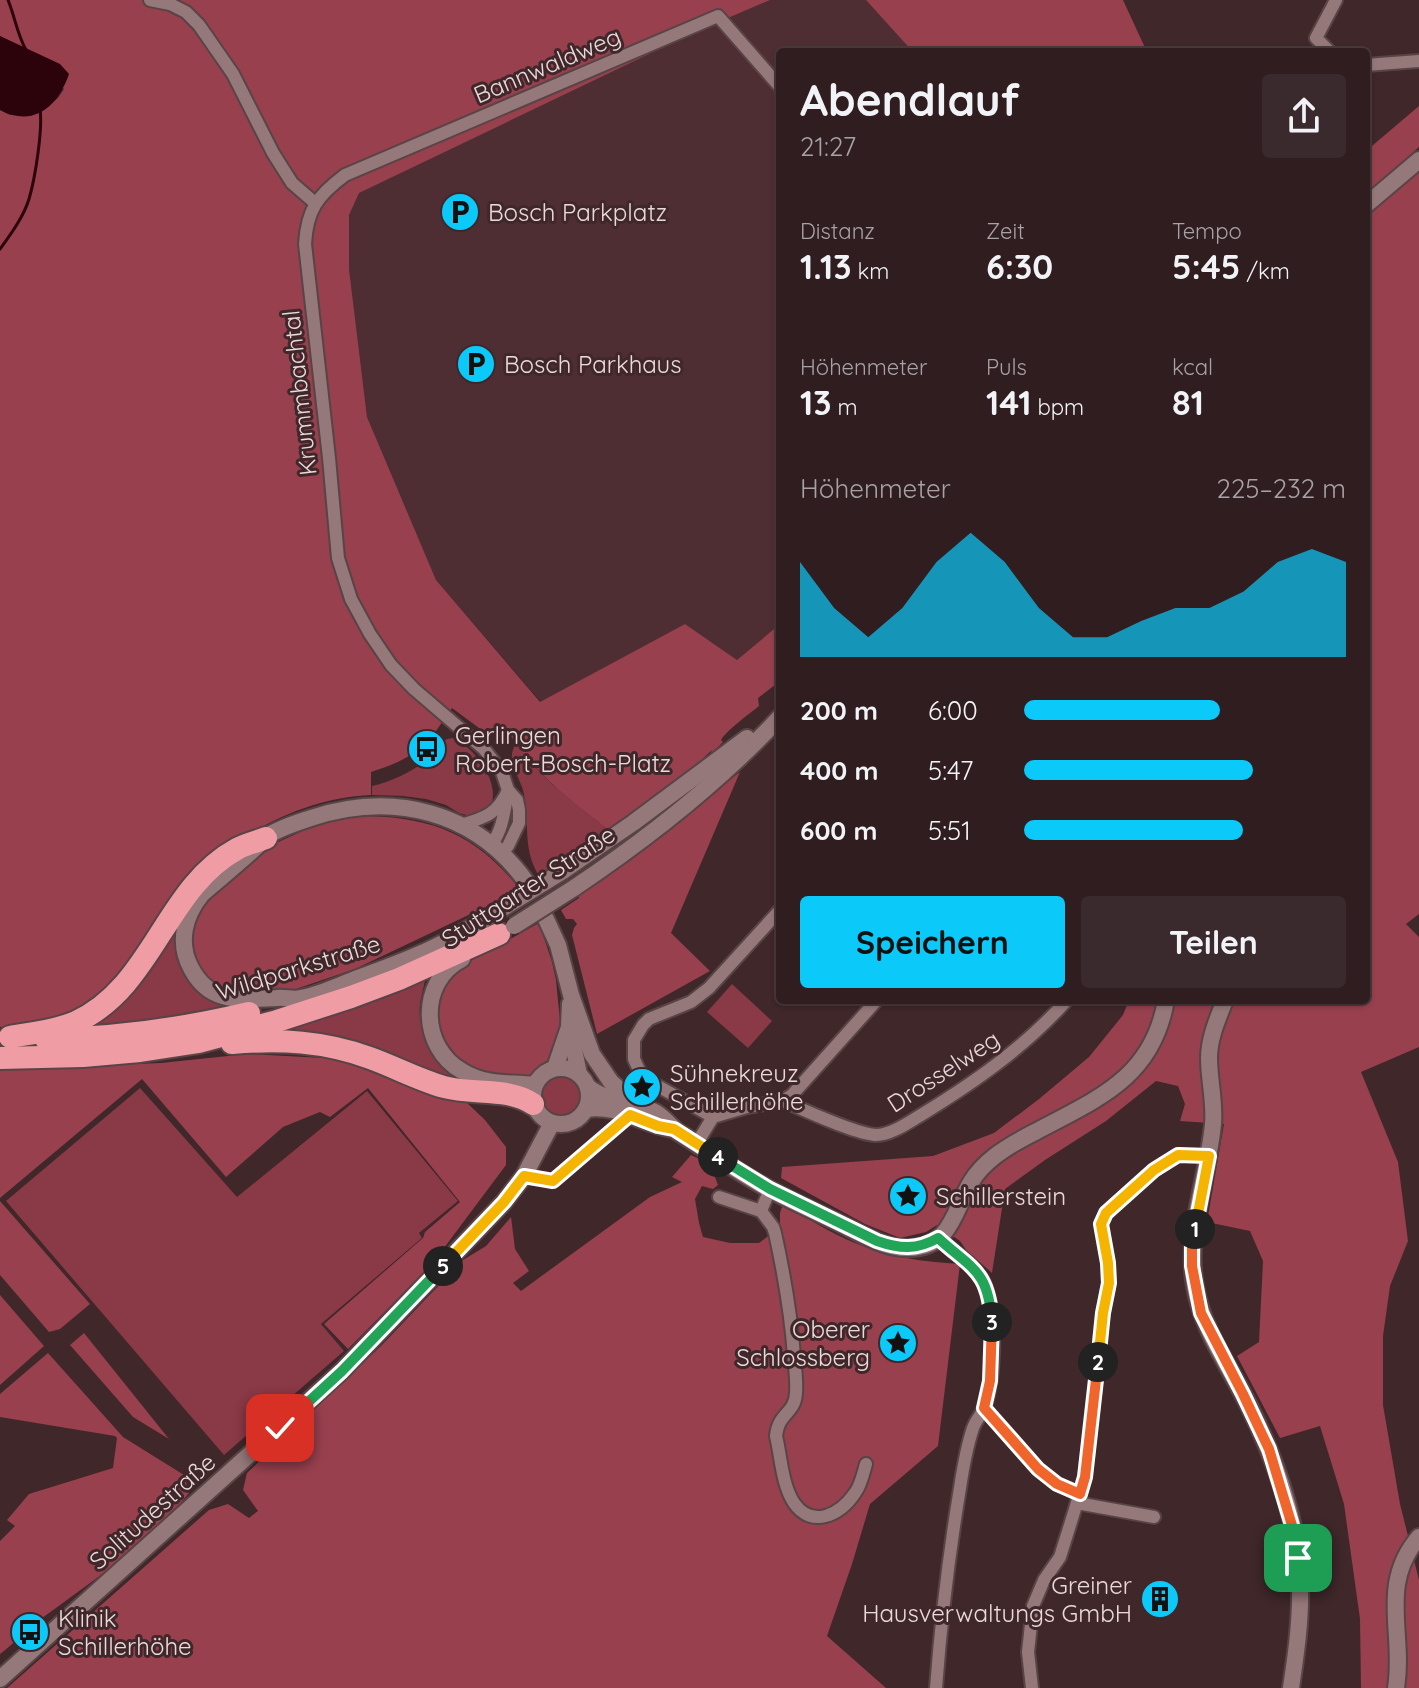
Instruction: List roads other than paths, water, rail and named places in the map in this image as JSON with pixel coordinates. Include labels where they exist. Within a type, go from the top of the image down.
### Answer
[{"type":"highway","points":[[5,1037],[62,1027],[100,1008],[135,975],[170,919],[206,874],[237,849],[266,838]]},
{"type":"highway","name":"Wildparkstraße","points":[[0,1058],[83,1056],[199,1042],[351,997],[399,979],[506,930]]},
{"type":"highway","name":"Wildparkstraße","points":[[5,1037],[25,1040],[78,1039],[154,1032],[212,1022],[300,999]]},
{"type":"highway","points":[[199,1042],[221,1044],[266,1040],[321,1044],[372,1058],[445,1087],[522,1097],[534,1095]]},
{"type":"main road","points":[[1370,202],[1419,160]]},
{"type":"main road","name":"Stuttgarter Straße","points":[[534,1095],[480,1080],[459,1070],[449,1061],[435,1041],[430,1023],[439,976],[449,965],[478,950],[574,888],[776,718]]},
{"type":"main road","name":"Stuttgarter Straße","points":[[503,908],[682,797]]},
{"type":"main road","points":[[300,999],[237,1000],[217,994],[196,977],[184,947],[186,921],[195,903],[266,838],[298,822],[326,813],[383,805],[407,808],[437,814],[461,825],[511,860],[527,883]]},
{"type":"main road","name":"Wildparkstraße","points":[[300,999],[439,945],[503,908]]},
{"type":"main road","points":[[546,919],[558,945],[571,995],[592,1054],[632,1109]]},
{"type":"main road","points":[[555,1068],[569,1025],[571,995]]},
{"type":"main road","points":[[569,1025],[583,1080],[589,1096],[586,1109],[570,1123],[552,1123],[540,1116],[534,1095],[539,1077],[546,1071],[564,1067],[583,1080],[595,1093],[632,1109],[658,1126],[674,1129],[770,1189],[888,1245],[908,1248],[938,1238],[956,1216],[971,1182],[988,1162],[1011,1145],[1102,1095],[1131,1072],[1153,1043],[1162,1024],[1165,1004]]},
{"type":"main road","points":[[1224,1004],[1210,1050],[1213,1117],[1210,1151],[1192,1247],[1195,1286],[1201,1313],[1266,1441],[1294,1532],[1301,1585],[1291,1688]]},
{"type":"main road","points":[[586,1109],[632,1109]]},
{"type":"main road","name":"Solitudestraße","points":[[0,1679],[342,1371],[504,1202],[524,1176],[552,1123]]},
{"type":"main road","points":[[1396,1688],[1396,1587],[1403,1558],[1419,1537]]},
{"type":"street","points":[[150,0],[170,4],[186,12],[199,25],[233,74],[273,153],[292,183],[315,203]]},
{"type":"street","points":[[1326,48],[1316,38],[1336,0]]},
{"type":"street","name":"Bannwaldweg","points":[[315,203],[345,175],[718,16],[776,82]]},
{"type":"street","points":[[1370,65],[1419,61]]},
{"type":"street","name":"Krummbachtal","points":[[315,203],[306,224],[305,244],[338,558],[351,599],[391,665],[484,749],[502,772],[508,790]]},
{"type":"street","points":[[461,825],[489,815],[508,790]]},
{"type":"street","points":[[497,848],[508,790]]},
{"type":"street","points":[[713,1117],[647,1080],[634,1059],[634,1040],[649,1019],[691,1002],[709,988],[776,914]]},
{"type":"street","points":[[697,1143],[713,1117],[783,1101],[792,1095],[873,1004]]},
{"type":"street","name":"Drosselweg","points":[[783,1101],[872,1135],[888,1132],[955,1094],[1002,1061],[1063,1004]]},
{"type":"street","points":[[524,1176],[553,1181],[632,1109]]},
{"type":"street","points":[[1032,1688],[1028,1652],[1033,1606],[1044,1580],[1060,1557],[1085,1477],[1109,1283],[1101,1224],[1106,1213],[1154,1170],[1174,1157],[1210,1151]]},
{"type":"street","points":[[761,1211],[770,1189]]},
{"type":"street","points":[[719,1197],[761,1211],[775,1233],[789,1301],[796,1395],[792,1408],[780,1419],[776,1436],[796,1506],[808,1516],[821,1518],[833,1514],[855,1493],[866,1464]]},
{"type":"street","points":[[936,1688],[960,1485],[973,1427],[984,1408],[992,1357],[992,1319],[982,1278],[971,1264],[938,1238]]},
{"type":"street","points":[[984,1408],[1038,1469],[1078,1498],[1154,1517]]},
{"type":"waterway","points":[[8,0],[26,50]]},
{"type":"waterway","points":[[0,249],[21,218],[29,199],[38,154],[40,109]]},
{"type":"place","name":"Bosch Parkplatz","points":[[460,212]]},
{"type":"place","name":"Bosch Parkhaus","points":[[476,364]]},
{"type":"place","name":"Gerlingen Robert-Bosch-Platz","points":[[427,749]]},
{"type":"place","name":"Sühnekreuz Schillerhöhe","points":[[642,1087]]},
{"type":"place","name":"Schillerstein","points":[[908,1196]]},
{"type":"place","name":"Oberer Schlossberg","points":[[898,1343]]},
{"type":"place","name":"Greiner Hausverwaltungs GmbH","points":[[1160,1599]]},
{"type":"place","name":"Klinik Schillerhöhe","points":[[30,1632]]}]
